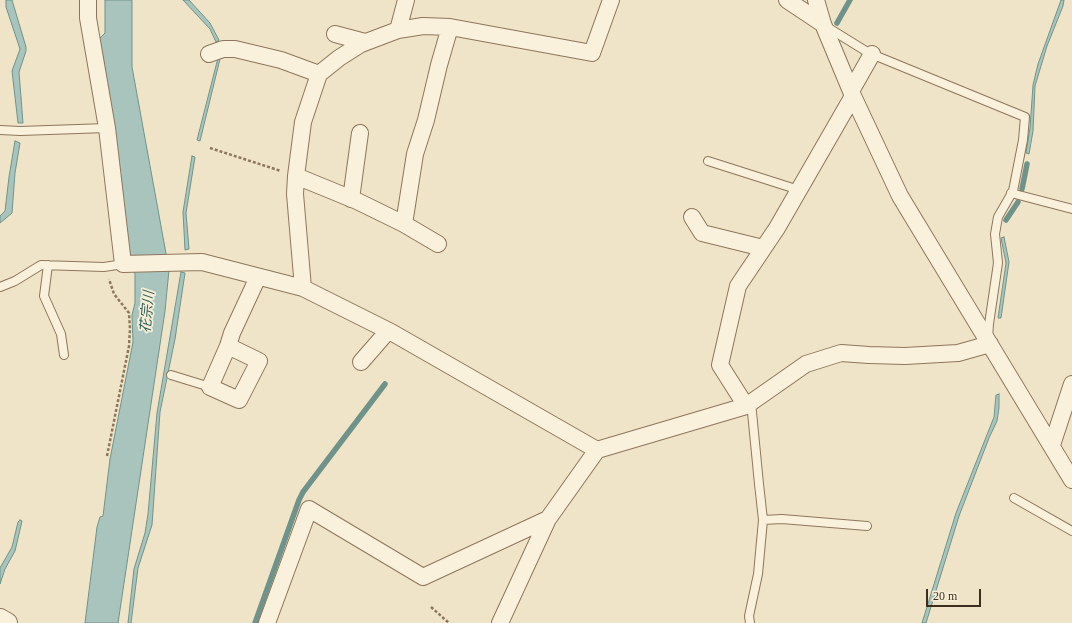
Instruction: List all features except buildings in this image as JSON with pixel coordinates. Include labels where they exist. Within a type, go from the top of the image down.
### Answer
[{"type":"street","points":[[88,0],[88,18],[107,128],[123,264],[202,262],[303,288],[388,331],[597,450]]},
{"type":"street","points":[[398,30],[406,0]]},
{"type":"street","points":[[303,288],[295,194],[296,176],[303,122],[319,74],[339,58],[365,42],[398,30],[423,26],[450,27],[592,53],[611,0]]},
{"type":"street","points":[[787,0],[823,24]]},
{"type":"street","points":[[816,0],[823,24],[852,93],[900,196],[1072,480]]},
{"type":"street","points":[[404,224],[415,154],[426,120],[450,27]]},
{"type":"street","points":[[335,34],[365,42]]},
{"type":"street","points":[[209,54],[223,49],[235,49],[281,60],[319,74]]},
{"type":"street","points":[[749,404],[720,365],[738,286],[777,228],[799,190],[872,54]]},
{"type":"street","points":[[351,199],[360,133]]},
{"type":"street","points":[[296,176],[351,199],[404,224],[438,244]]},
{"type":"street","points":[[692,216],[702,233],[763,248]]},
{"type":"street","points":[[228,346],[259,361],[239,400],[210,387],[228,346],[232,333],[258,276]]},
{"type":"street","points":[[361,362],[388,331]]},
{"type":"street","points":[[500,623],[548,519],[597,450],[749,404],[806,364],[841,353],[905,356],[958,353],[989,343]]},
{"type":"street","points":[[1052,445],[1072,384]]},
{"type":"street","points":[[267,623],[309,509],[423,576],[548,519]]},
{"type":"street","points":[[0,619],[7,623]]},
{"type":"lane","points":[[823,24],[872,54],[1025,118],[1023,140],[1013,191],[998,217],[995,234],[998,263],[989,324],[989,343]]},
{"type":"lane","points":[[0,130],[20,131],[107,128]]},
{"type":"lane","points":[[708,161],[799,190]]},
{"type":"lane","points":[[1011,194],[1072,209]]},
{"type":"lane","points":[[0,287],[41,265],[104,267],[123,264]]},
{"type":"lane","points":[[48,265],[44,296],[61,334],[64,355]]},
{"type":"lane","points":[[171,375],[210,387]]},
{"type":"lane","points":[[749,404],[763,520],[758,574],[749,616],[750,623]]},
{"type":"lane","points":[[1014,498],[1072,531]]},
{"type":"lane","points":[[763,520],[782,519],[866,526]]},
{"type":"path","points":[[210,148],[296,176]]},
{"type":"path","points":[[104,267],[114,294],[129,313],[130,329],[129,346],[107,456]]},
{"type":"path","points":[[431,607],[450,623]]},
{"type":"water","points":[[6,0],[12,0],[26,47],[19,72],[23,123],[18,123],[12,71],[20,49],[6,7]]},
{"type":"water","name":"花宗川","points":[[105,0],[132,0],[132,67],[169,270],[165,311],[118,623],[85,623],[97,527],[100,517],[103,516],[110,459],[133,342],[132,315],[135,303],[135,274],[129,253],[121,179],[104,62],[99,39],[105,33]]},
{"type":"water","points":[[183,0],[189,0],[210,23],[219,40],[216,42],[210,29]]},
{"type":"water","points":[[1061,0],[1064,0],[1063,6],[1047,46],[1035,86],[1033,131],[1029,154],[1026,153],[1030,128],[1033,85],[1038,64]]},
{"type":"water","points":[[218,58],[220,59],[200,141],[197,140]]},
{"type":"water","points":[[15,141],[20,143],[15,173],[12,213],[0,223],[0,216],[5,211]]},
{"type":"water","points":[[192,156],[195,157],[186,213],[189,249],[185,250],[183,212]]},
{"type":"water","points":[[1004,237],[1009,262],[1001,318],[998,318],[1006,263],[1001,238]]},
{"type":"water","points":[[181,272],[185,273],[175,339],[160,412],[152,525],[138,568],[131,623],[128,623],[134,569],[145,533],[148,514],[157,413]]},
{"type":"water","points":[[999,394],[997,421],[959,516],[926,623],[922,623],[956,513],[994,417],[996,395]]},
{"type":"water","points":[[20,520],[22,521],[15,551],[5,569],[0,584],[0,568],[12,547],[18,522]]},
{"type":"waterway","points":[[837,23],[850,0]]},
{"type":"waterway","points":[[1022,189],[1027,164]]},
{"type":"waterway","points":[[1006,220],[1018,202]]},
{"type":"waterway","points":[[255,623],[303,492],[385,384]]}]
